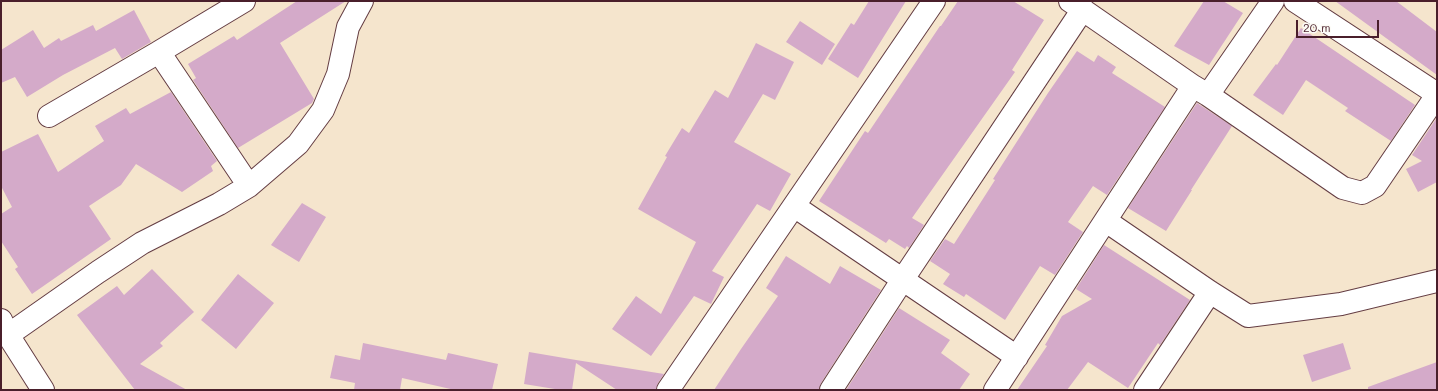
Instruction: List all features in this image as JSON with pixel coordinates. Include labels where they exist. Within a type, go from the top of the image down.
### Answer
[{"type":"street","points":[[49,116],[244,1]]},
{"type":"street","points":[[43,390],[5,327],[98,272],[142,243],[219,204],[249,186],[298,144],[323,110],[338,74],[348,27],[362,1]]},
{"type":"street","points":[[668,390],[934,1]]},
{"type":"street","points":[[995,390],[1106,221],[1201,90],[1273,1]]},
{"type":"street","points":[[831,390],[1076,5],[1343,188],[1362,193],[1375,186],[1437,95],[1295,1]]},
{"type":"street","points":[[159,52],[249,186]]},
{"type":"street","points":[[794,206],[1017,357]]},
{"type":"street","points":[[1106,221],[1248,316],[1341,304],[1437,281]]},
{"type":"street","points":[[1145,390],[1210,292]]},
{"type":"building","points":[[297,1],[346,1],[280,43],[314,99],[312,103],[238,148],[193,80],[196,78],[188,64],[234,36],[237,40]]},
{"type":"building","points":[[869,1],[906,1],[858,78],[828,59],[851,23],[854,25]]},
{"type":"building","points":[[958,1],[1013,1],[1044,20],[1012,70],[1015,72],[912,218],[924,225],[909,248],[907,246],[905,249],[889,239],[886,243],[819,201],[865,131],[868,133]]},
{"type":"building","points":[[1204,1],[1223,1],[1243,13],[1209,65],[1174,46]]},
{"type":"building","points":[[1335,1],[1396,1],[1437,32],[1437,75]]},
{"type":"building","points":[[134,10],[151,42],[122,59],[115,48],[63,75],[27,97],[15,77],[1,83],[1,50],[33,30],[44,48],[59,38],[61,41],[93,25],[96,31]]},
{"type":"building","points":[[800,21],[835,44],[822,65],[786,42]]},
{"type":"building","points":[[1301,28],[1415,105],[1391,141],[1345,111],[1348,108],[1306,80],[1283,115],[1253,95],[1276,64],[1277,65]]},
{"type":"building","points":[[756,43],[794,62],[775,100],[763,94],[734,142],[791,174],[770,211],[757,204],[712,271],[724,277],[711,304],[694,296],[651,356],[612,329],[636,296],[661,314],[696,242],[638,209],[667,157],[665,156],[682,128],[689,133],[715,90],[728,98]]},
{"type":"building","points":[[1077,51],[1094,62],[1098,55],[1116,67],[1112,73],[1165,107],[1107,195],[1093,186],[1068,222],[1083,232],[1055,275],[1040,266],[1005,320],[966,294],[964,297],[943,284],[950,274],[930,261],[945,239],[954,244],[995,180],[993,179],[1048,93]]},
{"type":"building","points":[[171,92],[217,161],[211,166],[213,171],[182,192],[136,164],[121,185],[89,206],[111,239],[32,294],[15,269],[18,267],[1,241],[1,214],[12,207],[1,186],[1,152],[38,134],[58,172],[104,141],[95,126],[126,108],[130,114]]},
{"type":"building","points":[[1197,103],[1232,126],[1166,231],[1128,208]]},
{"type":"building","points":[[1436,119],[1437,182],[1418,192],[1406,169],[1422,161],[1412,155]]},
{"type":"building","points":[[302,203],[326,217],[299,262],[271,245]]},
{"type":"building","points":[[1104,245],[1190,300],[1160,345],[1158,343],[1128,388],[1088,362],[1067,390],[1017,390],[1047,346],[1045,345],[1062,316],[1092,299],[1076,289]]},
{"type":"building","points":[[786,256],[830,284],[840,266],[881,290],[821,383],[819,390],[714,390],[778,296],[766,288]]},
{"type":"building","points":[[152,269],[194,312],[160,343],[163,346],[140,364],[187,390],[135,390],[77,315],[117,286],[124,295]]},
{"type":"building","points":[[238,274],[274,303],[236,349],[201,320]]},
{"type":"building","points":[[899,308],[950,340],[941,353],[970,374],[959,390],[846,390]]},
{"type":"building","points":[[363,343],[446,360],[448,353],[498,364],[492,390],[455,390],[402,378],[400,390],[354,390],[355,383],[330,378],[335,355],[360,360]]},
{"type":"building","points":[[1343,343],[1351,369],[1312,382],[1303,355]]},
{"type":"building","points":[[529,352],[664,374],[658,383],[656,390],[617,390],[576,363],[572,390],[561,390],[524,384]]},
{"type":"building","points":[[1437,362],[1437,390],[1368,390],[1368,387]]}]
